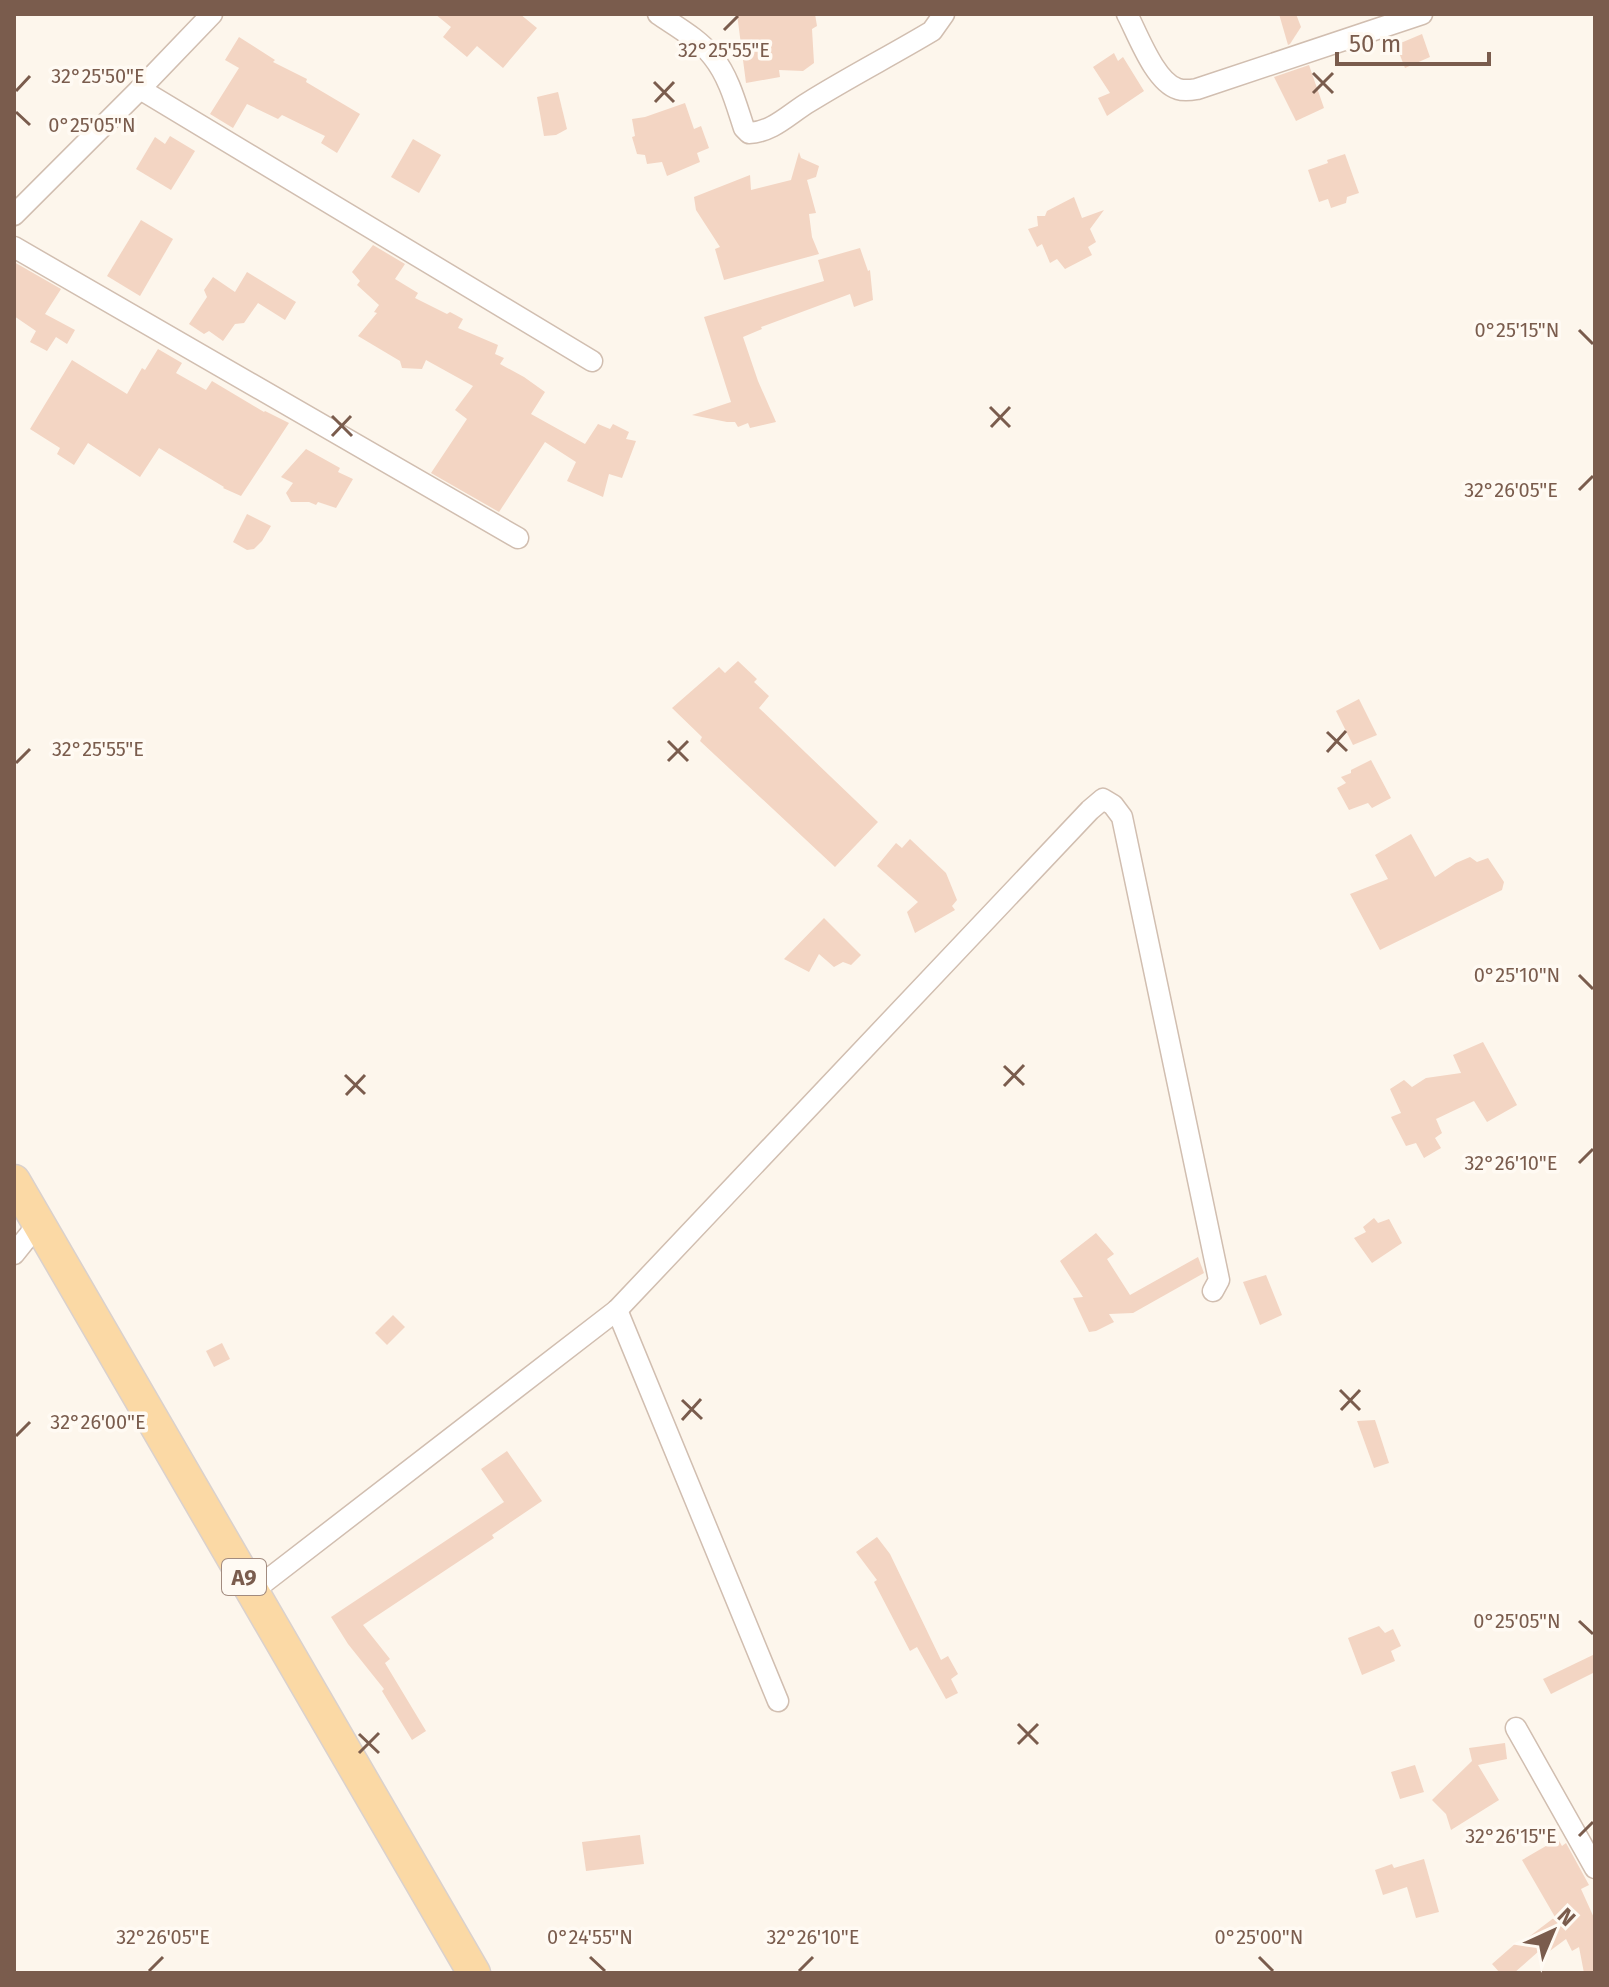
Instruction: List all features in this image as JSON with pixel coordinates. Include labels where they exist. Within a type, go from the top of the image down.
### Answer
[{"type":"main road","name":"A9","points":[[14,1181],[474,1973]]},
{"type":"street","points":[[14,215],[212,14]]},
{"type":"street","points":[[658,14],[692,37],[713,57],[726,78],[744,128],[749,133],[758,133],[778,124],[807,103],[932,31],[944,14]]},
{"type":"street","points":[[1127,14],[1156,71],[1174,88],[1183,90],[1197,89],[1422,14]]},
{"type":"street","points":[[140,89],[592,361]]},
{"type":"street","points":[[14,247],[518,538]]},
{"type":"street","points":[[253,1591],[617,1310],[1103,799],[1113,805],[1122,817],[1219,1280],[1213,1291]]},
{"type":"street","points":[[14,1254],[38,1224]]},
{"type":"street","points":[[617,1310],[778,1701]]},
{"type":"street","points":[[1516,1728],[1595,1868]]},
{"type":"building","points":[[435,14],[520,14],[537,28],[503,68],[477,46],[467,57],[443,37],[451,27]]},
{"type":"building","points":[[737,14],[815,14],[817,26],[812,29],[814,63],[803,71],[779,70],[780,77],[746,83]]},
{"type":"building","points":[[1279,14],[1296,14],[1301,27],[1288,45]]},
{"type":"building","points":[[1422,34],[1430,57],[1405,68],[1396,45]]},
{"type":"building","points":[[239,37],[275,60],[273,62],[307,79],[306,82],[360,114],[337,153],[321,143],[325,136],[282,115],[278,119],[247,104],[233,128],[210,114],[239,68],[225,60]]},
{"type":"building","points":[[1114,53],[1118,61],[1123,57],[1144,91],[1107,116],[1098,98],[1110,93],[1093,67]]},
{"type":"building","points":[[1309,65],[1324,108],[1296,121],[1274,77]]},
{"type":"building","points":[[558,92],[567,129],[556,135],[544,136],[537,97]]},
{"type":"building","points":[[685,103],[694,129],[701,126],[709,148],[697,153],[700,162],[667,176],[662,162],[647,164],[645,155],[637,154],[632,137],[635,136],[632,119]]},
{"type":"building","points":[[170,136],[195,151],[171,190],[136,169],[155,137],[165,144]]},
{"type":"building","points":[[413,139],[441,155],[419,193],[391,177]]},
{"type":"building","points":[[799,152],[801,158],[819,166],[816,177],[807,180],[816,213],[809,214],[812,237],[819,254],[724,280],[715,249],[720,247],[696,210],[694,197],[750,175],[751,190],[791,180]]},
{"type":"building","points":[[1345,154],[1359,193],[1347,197],[1346,203],[1331,208],[1328,199],[1319,202],[1308,170]]},
{"type":"building","points":[[1074,197],[1082,218],[1104,210],[1090,229],[1096,242],[1088,247],[1092,255],[1065,269],[1057,259],[1050,263],[1042,244],[1037,247],[1028,229],[1038,226],[1037,216],[1045,216],[1047,211]]},
{"type":"building","points":[[141,220],[173,239],[140,296],[107,276]]},
{"type":"building","points":[[373,245],[405,264],[395,279],[418,293],[415,298],[463,319],[458,328],[498,345],[495,354],[504,358],[500,364],[545,392],[531,414],[585,444],[598,424],[610,429],[613,424],[629,432],[626,439],[636,441],[622,478],[609,474],[603,497],[567,481],[576,462],[545,442],[499,512],[431,473],[467,419],[455,410],[473,386],[426,360],[422,369],[402,368],[400,361],[358,336],[377,313],[374,312],[379,305],[357,285],[360,281],[352,272]]},
{"type":"building","points":[[860,248],[870,270],[873,300],[854,307],[850,294],[761,327],[743,337],[776,422],[750,428],[748,423],[738,427],[735,422],[692,415],[731,402],[704,317],[824,281],[818,260]]},
{"type":"building","points":[[14,262],[61,289],[45,314],[75,330],[67,344],[56,337],[47,351],[30,342],[36,331],[14,316]]},
{"type":"building","points":[[247,272],[296,302],[285,320],[258,303],[244,323],[235,324],[223,341],[209,331],[204,334],[189,324],[207,297],[204,290],[213,277],[235,292]]},
{"type":"building","points":[[158,349],[182,363],[176,373],[206,390],[212,381],[289,423],[241,496],[159,448],[140,477],[88,443],[74,465],[57,454],[60,448],[30,429],[72,360],[127,394]]},
{"type":"building","points":[[306,449],[353,479],[336,508],[318,502],[316,505],[291,502],[286,493],[293,483],[281,477]]},
{"type":"building","points":[[247,514],[271,526],[254,549],[247,550],[233,542]]},
{"type":"building","points":[[738,661],[769,696],[759,708],[878,822],[835,867],[700,741],[702,737],[672,708],[719,667],[725,673]]},
{"type":"building","points":[[1359,699],[1377,735],[1353,745],[1336,711]]},
{"type":"building","points":[[1371,760],[1391,798],[1372,808],[1368,803],[1349,810],[1337,788],[1346,783],[1341,777]]},
{"type":"building","points":[[1411,834],[1435,877],[1470,857],[1477,862],[1488,858],[1504,882],[1502,890],[1380,950],[1350,894],[1388,879],[1375,855]]},
{"type":"building","points":[[910,839],[946,873],[957,900],[952,906],[955,910],[915,933],[907,912],[918,902],[877,866],[896,843],[902,848]]},
{"type":"building","points":[[824,918],[861,955],[851,965],[843,962],[834,967],[819,954],[809,972],[784,959]]},
{"type":"building","points":[[1483,1042],[1517,1105],[1487,1122],[1474,1101],[1436,1119],[1442,1133],[1435,1138],[1441,1148],[1424,1158],[1416,1143],[1406,1146],[1391,1117],[1401,1113],[1390,1089],[1404,1080],[1412,1087],[1426,1078],[1461,1073],[1453,1055]]},
{"type":"building","points":[[1374,1218],[1378,1223],[1389,1219],[1402,1243],[1372,1263],[1354,1238],[1366,1232],[1363,1227]]},
{"type":"building","points":[[1096,1233],[1114,1254],[1107,1259],[1130,1295],[1198,1257],[1204,1273],[1133,1313],[1109,1314],[1114,1322],[1089,1332],[1073,1298],[1083,1297],[1060,1261]]},
{"type":"building","points":[[1266,1275],[1282,1315],[1260,1325],[1243,1282]]},
{"type":"building","points":[[393,1315],[405,1327],[387,1345],[375,1333]]},
{"type":"building","points":[[222,1343],[230,1359],[214,1367],[206,1351]]},
{"type":"building","points":[[1375,1420],[1389,1463],[1374,1468],[1357,1421]]},
{"type":"building","points":[[507,1451],[542,1501],[492,1535],[494,1538],[363,1625],[390,1659],[385,1663],[426,1731],[412,1740],[382,1691],[384,1689],[331,1617],[504,1502],[481,1469]]},
{"type":"building","points":[[877,1537],[890,1554],[941,1660],[948,1656],[958,1674],[951,1679],[958,1693],[946,1699],[917,1647],[910,1651],[874,1582],[877,1580],[856,1552]]},
{"type":"building","points":[[1379,1626],[1385,1633],[1393,1629],[1401,1646],[1391,1651],[1395,1661],[1362,1675],[1348,1638]]},
{"type":"building","points":[[1595,1654],[1595,1672],[1551,1694],[1543,1679]]},
{"type":"building","points":[[1505,1743],[1507,1759],[1478,1765],[1499,1800],[1451,1830],[1446,1814],[1432,1800],[1472,1761],[1469,1748]]},
{"type":"building","points":[[1415,1765],[1424,1792],[1400,1799],[1391,1772]]},
{"type":"building","points":[[640,1835],[644,1864],[586,1871],[582,1842]]},
{"type":"building","points":[[1558,1839],[1562,1846],[1566,1843],[1589,1885],[1581,1889],[1595,1920],[1595,1973],[1584,1973],[1579,1947],[1572,1951],[1566,1939],[1543,1956],[1539,1951],[1514,1973],[1500,1973],[1492,1964],[1516,1943],[1518,1945],[1555,1917],[1522,1860]]},
{"type":"building","points":[[1424,1859],[1439,1912],[1416,1918],[1407,1887],[1383,1895],[1375,1870]]}]
